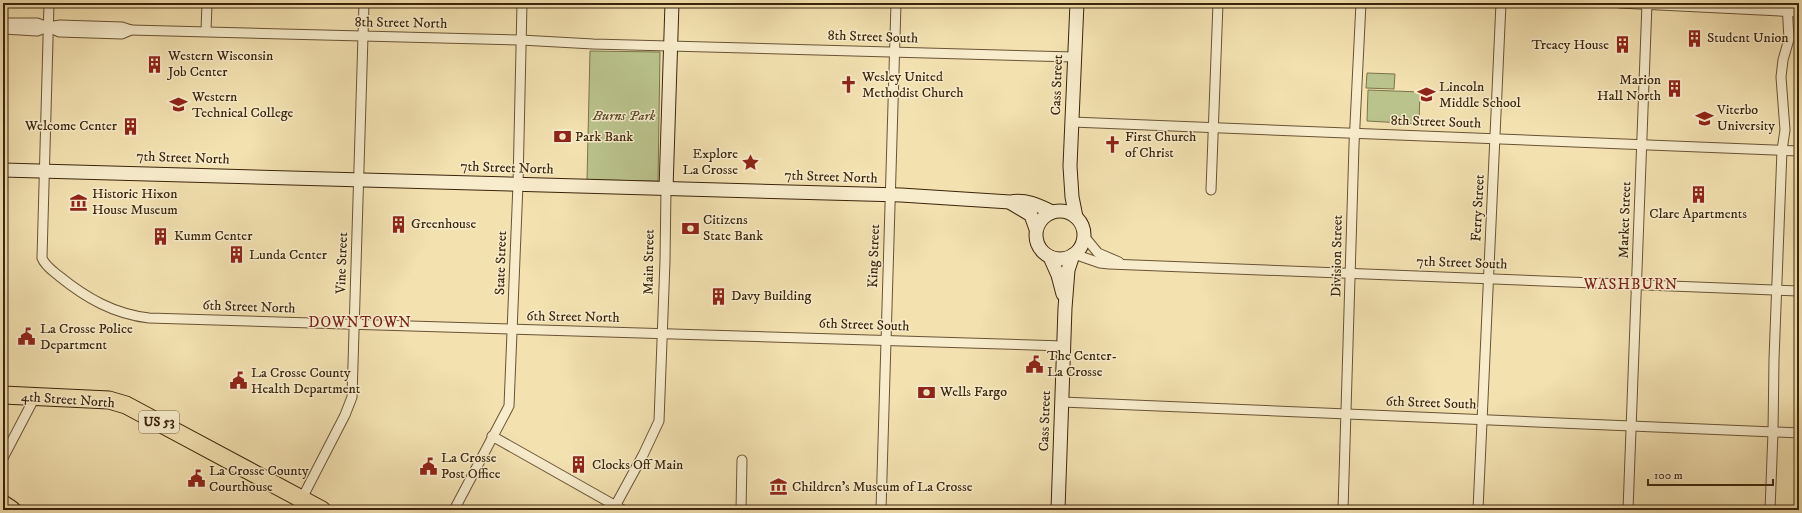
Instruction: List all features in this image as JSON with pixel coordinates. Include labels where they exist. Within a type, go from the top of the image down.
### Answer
[{"type":"highway","name":"4th Street North","points":[[3,395],[109,400],[126,405],[299,505],[322,510]]},
{"type":"highway","points":[[3,504],[12,510]]},
{"type":"main road","name":"Main Street","points":[[666,189],[672,3]]},
{"type":"main road","name":"Cass Street","points":[[1053,212],[1066,193],[1070,168],[1077,3]]},
{"type":"main road","name":"Cass Street","points":[[1070,168],[1072,179],[1072,197],[1076,217]]},
{"type":"main road","name":"7th Street North","points":[[3,170],[890,195],[1010,202],[1018,200],[1053,212]]},
{"type":"main road","name":"7th Street North","points":[[1010,202],[1031,215],[1036,228]]},
{"type":"main road","points":[[1053,212],[1066,212],[1076,217],[1082,226],[1084,236],[1081,246],[1074,254],[1062,259],[1050,257],[1042,251],[1037,243],[1036,228],[1043,217],[1053,212]]},
{"type":"main road","name":"Cass Street","points":[[1058,510],[1065,308],[1068,270],[1074,254]]},
{"type":"main road","name":"Cass Street","points":[[1050,257],[1058,275],[1065,308]]},
{"type":"street","points":[[43,171],[48,3]]},
{"type":"street","points":[[206,31],[207,3]]},
{"type":"street","name":"Vine Street","points":[[299,505],[350,405],[353,387],[364,3]]},
{"type":"street","name":"State Street","points":[[454,510],[509,406],[518,184],[522,3]]},
{"type":"street","name":"King Street","points":[[881,510],[896,3]]},
{"type":"street","points":[[1210,190],[1218,3]]},
{"type":"street","name":"Division Street","points":[[1343,510],[1354,133],[1361,3]]},
{"type":"street","name":"Ferry Street","points":[[1478,510],[1501,3]]},
{"type":"street","points":[[1619,3],[1787,7],[1799,12]]},
{"type":"street","name":"Market Street","points":[[1628,510],[1647,4]]},
{"type":"street","points":[[1770,510],[1782,150],[1785,130],[1781,77],[1790,30],[1787,7]]},
{"type":"street","name":"8th Street North","points":[[3,23],[37,23],[59,32],[122,34],[131,30],[206,31],[363,37],[521,40],[593,44],[670,45]]},
{"type":"street","name":"8th Street North","points":[[3,30],[37,31],[48,27]]},
{"type":"street","name":"8th Street South","points":[[670,45],[1074,57]]},
{"type":"street","name":"8th Street South","points":[[1072,122],[1799,151]]},
{"type":"street","name":"6th Street North","points":[[43,171],[42,253],[44,262],[70,285],[90,299],[115,311],[139,317],[513,330],[663,333]]},
{"type":"street","name":"Main Street","points":[[617,508],[659,420],[663,333],[666,189]]},
{"type":"street","name":"7th Street South","points":[[1084,236],[1098,253],[1124,264]]},
{"type":"street","name":"7th Street South","points":[[1074,254],[1100,263],[1799,291]]},
{"type":"street","name":"6th Street South","points":[[663,333],[1064,346]]},
{"type":"street","points":[[3,458],[35,397]]},
{"type":"street","name":"6th Street South","points":[[1062,402],[1799,432]]},
{"type":"street","points":[[492,436],[617,508]]},
{"type":"street","points":[[741,510],[742,460]]},
{"type":"green space","name":"Burns Park","points":[[590,51],[660,52],[658,181],[587,180]]},
{"type":"green space","points":[[1367,73],[1395,74],[1394,89],[1366,88]]},
{"type":"green space","points":[[1368,90],[1420,92],[1419,124],[1367,121]]},
{"type":"place","name":"Student Union","points":[[1694,38]]},
{"type":"place","name":"Treacy House","points":[[1622,45]]},
{"type":"place","name":"Western Wisconsin Job Center","points":[[155,64]]},
{"type":"place","name":"Wesley United Methodist Church","points":[[849,85]]},
{"type":"place","name":"Marion Hall North","points":[[1674,88]]},
{"type":"place","name":"Lincoln Middle School","points":[[1426,95]]},
{"type":"place","name":"Western Technical College","points":[[179,105]]},
{"type":"place","name":"Viterbo University","points":[[1704,118]]},
{"type":"place","name":"Welcome Center","points":[[130,126]]},
{"type":"place","name":"Park Bank","points":[[562,137]]},
{"type":"place","name":"First Church of Christ","points":[[1112,145]]},
{"type":"place","name":"Explore La Crosse","points":[[751,162]]},
{"type":"place","name":"Clare Apartments","points":[[1698,194]]},
{"type":"place","name":"Historic Hixon House Museum","points":[[79,202]]},
{"type":"place","name":"Greenhouse","points":[[398,224]]},
{"type":"place","name":"Citizens State Bank","points":[[690,228]]},
{"type":"place","name":"Kumm Center","points":[[161,236]]},
{"type":"place","name":"Lunda Center","points":[[236,255]]},
{"type":"place","name":"Davy Building","points":[[718,296]]},
{"type":"place","name":"La Crosse Police Department","points":[[27,337]]},
{"type":"place","name":"The Center- La Crosse","points":[[1034,364]]},
{"type":"place","name":"La Crosse County Health Department","points":[[238,381]]},
{"type":"place","name":"Wells Fargo","points":[[927,392]]},
{"type":"place","name":"Clocks Off Main","points":[[579,465]]},
{"type":"place","name":"La Crosse Post Office","points":[[428,466]]},
{"type":"place","name":"La Crosse County Courthouse","points":[[196,479]]},
{"type":"place","name":"Children's Museum of La Crosse","points":[[779,487]]},
{"type":"district","name":"WASHBURN","points":[[1631,284]]},
{"type":"district","name":"DOWNTOWN","points":[[360,322]]}]
